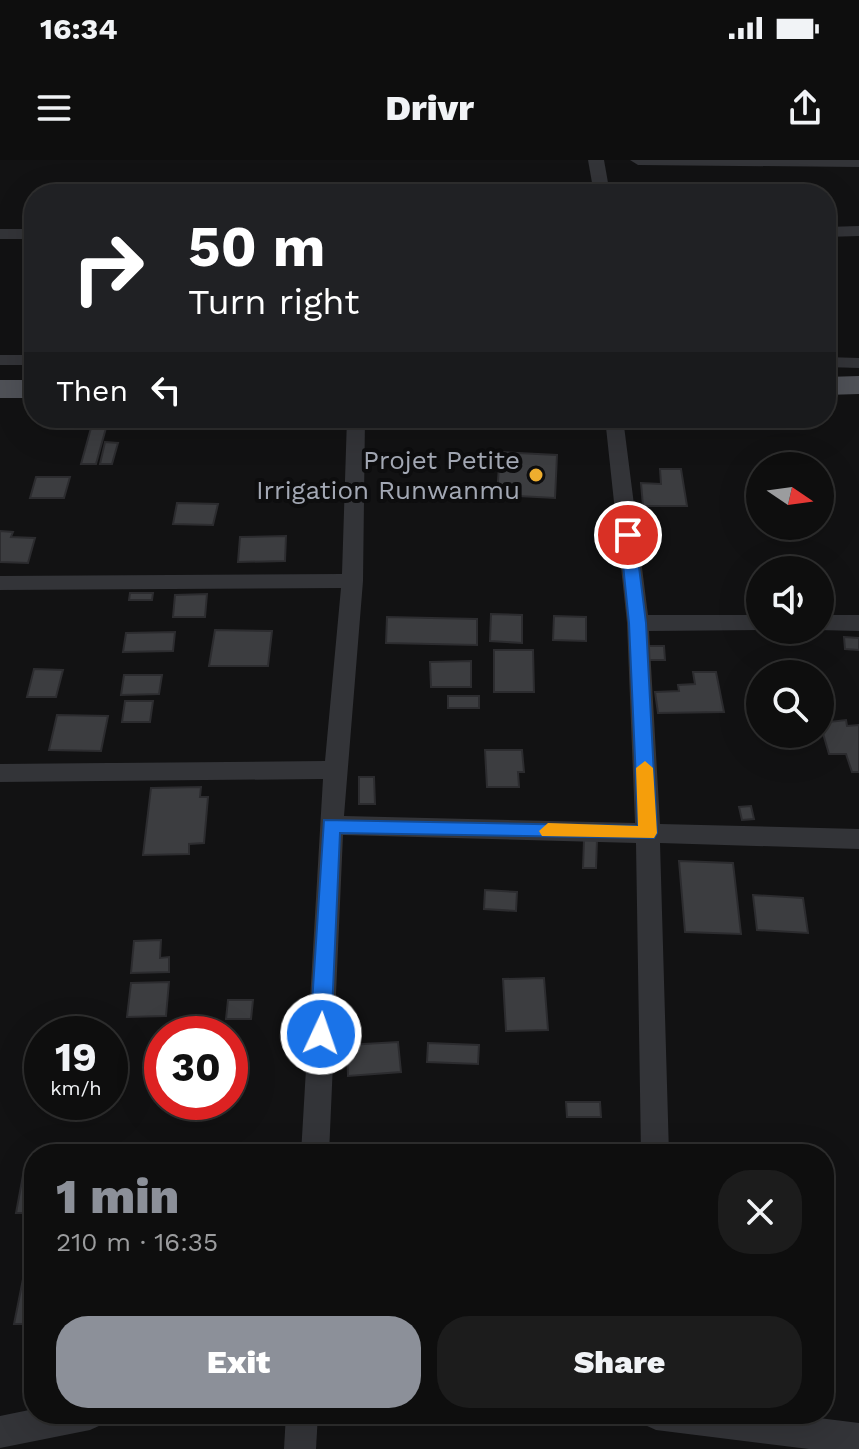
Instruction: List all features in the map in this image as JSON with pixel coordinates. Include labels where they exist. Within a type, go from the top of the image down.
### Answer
[{"type":"main road","points":[[836,386],[859,385]]},
{"type":"main road","points":[[0,389],[24,389]]},
{"type":"main road","points":[[836,404],[859,404]]},
{"type":"main road","points":[[0,406],[24,406]]},
{"type":"street","points":[[596,160],[600,184]]},
{"type":"street","points":[[638,160],[859,162]]},
{"type":"street","points":[[836,232],[859,231]]},
{"type":"street","points":[[0,234],[24,234]]},
{"type":"street","points":[[0,360],[24,360]]},
{"type":"street","points":[[836,362],[859,363]]},
{"type":"street","points":[[315,1144],[331,825],[352,581],[356,428]]},
{"type":"street","points":[[615,428],[638,623],[648,833],[655,1144]]},
{"type":"street","points":[[0,583],[352,581]]},
{"type":"street","points":[[638,623],[746,623]]},
{"type":"street","points":[[834,623],[859,623]]},
{"type":"street","points":[[0,773],[336,770]]},
{"type":"street","points":[[331,825],[859,839]]},
{"type":"street","points":[[0,1432],[40,1424]]},
{"type":"street","points":[[300,1449],[301,1424]]},
{"type":"street","points":[[740,1424],[859,1439]]},
{"type":"building","points":[[91,428],[106,428],[96,464],[81,464]]},
{"type":"building","points":[[105,442],[118,443],[112,464],[100,464]]},
{"type":"building","points":[[500,452],[557,455],[555,498],[497,495]]},
{"type":"building","points":[[660,469],[681,469],[687,506],[643,506],[641,483],[661,484]]},
{"type":"building","points":[[36,477],[70,477],[64,498],[30,498]]},
{"type":"building","points":[[177,503],[218,504],[213,525],[173,524]]},
{"type":"building","points":[[0,531],[13,532],[11,537],[35,538],[28,563],[0,562]]},
{"type":"building","points":[[286,536],[285,561],[238,562],[240,537]]},
{"type":"building","points":[[130,593],[153,593],[152,600],[129,600]]},
{"type":"building","points":[[207,594],[205,617],[173,617],[175,595]]},
{"type":"building","points":[[491,614],[522,615],[522,643],[490,641]]},
{"type":"building","points":[[554,616],[586,617],[586,641],[553,640]]},
{"type":"building","points":[[387,617],[477,619],[477,645],[386,643]]},
{"type":"building","points":[[215,630],[272,631],[268,666],[209,666]]},
{"type":"building","points":[[175,632],[173,651],[123,652],[126,633]]},
{"type":"building","points":[[844,637],[859,638],[859,650],[845,649]]},
{"type":"building","points":[[645,646],[664,646],[665,660],[646,660]]},
{"type":"building","points":[[494,650],[533,650],[534,692],[494,692]]},
{"type":"building","points":[[471,661],[471,687],[431,687],[430,662]]},
{"type":"building","points":[[34,669],[63,670],[56,697],[27,697]]},
{"type":"building","points":[[693,672],[716,672],[724,712],[658,713],[655,692],[679,691],[678,685],[695,684]]},
{"type":"building","points":[[124,675],[162,675],[159,694],[121,695]]},
{"type":"building","points":[[448,696],[479,696],[479,708],[448,708]]},
{"type":"building","points":[[125,701],[153,701],[150,722],[122,722]]},
{"type":"building","points":[[57,715],[108,716],[101,751],[49,750]]},
{"type":"building","points":[[846,720],[847,726],[859,725],[859,772],[852,772],[846,754],[829,754],[827,748],[834,748],[834,721]]},
{"type":"building","points":[[485,750],[522,750],[524,772],[518,772],[519,787],[487,787]]},
{"type":"building","points":[[359,777],[374,777],[375,804],[359,804]]},
{"type":"building","points":[[201,787],[200,797],[208,797],[204,843],[189,844],[189,854],[143,855],[151,788]]},
{"type":"building","points":[[751,806],[754,819],[742,820],[739,807]]},
{"type":"building","points":[[584,840],[597,840],[596,868],[583,868]]},
{"type":"building","points":[[679,861],[733,863],[741,934],[685,932]]},
{"type":"building","points":[[485,890],[517,892],[516,911],[484,909]]},
{"type":"building","points":[[753,895],[803,898],[808,933],[757,930]]},
{"type":"building","points":[[161,940],[160,958],[169,957],[169,972],[131,973],[134,941]]},
{"type":"building","points":[[544,978],[548,1030],[506,1031],[503,979]]},
{"type":"building","points":[[169,982],[166,1016],[128,1017],[131,983]]},
{"type":"building","points":[[228,1000],[253,1000],[251,1019],[248,1016],[226,1016]]},
{"type":"building","points":[[398,1042],[401,1072],[348,1076],[347,1045]]},
{"type":"building","points":[[428,1043],[479,1045],[478,1064],[427,1062]]},
{"type":"building","points":[[566,1102],[600,1102],[601,1117],[567,1117]]},
{"type":"building","points":[[24,1170],[24,1213],[16,1213]]},
{"type":"building","points":[[23,1279],[24,1279],[24,1324],[14,1324]]},
{"type":"slow traffic","points":[[548,831],[648,833],[645,768]]},
{"type":"place","name":"Projet Petite Irrigation Runwanmu","points":[[536,475]]},
{"type":"route","points":[[321,1034],[331,825],[648,833],[638,623],[628,535]]}]
